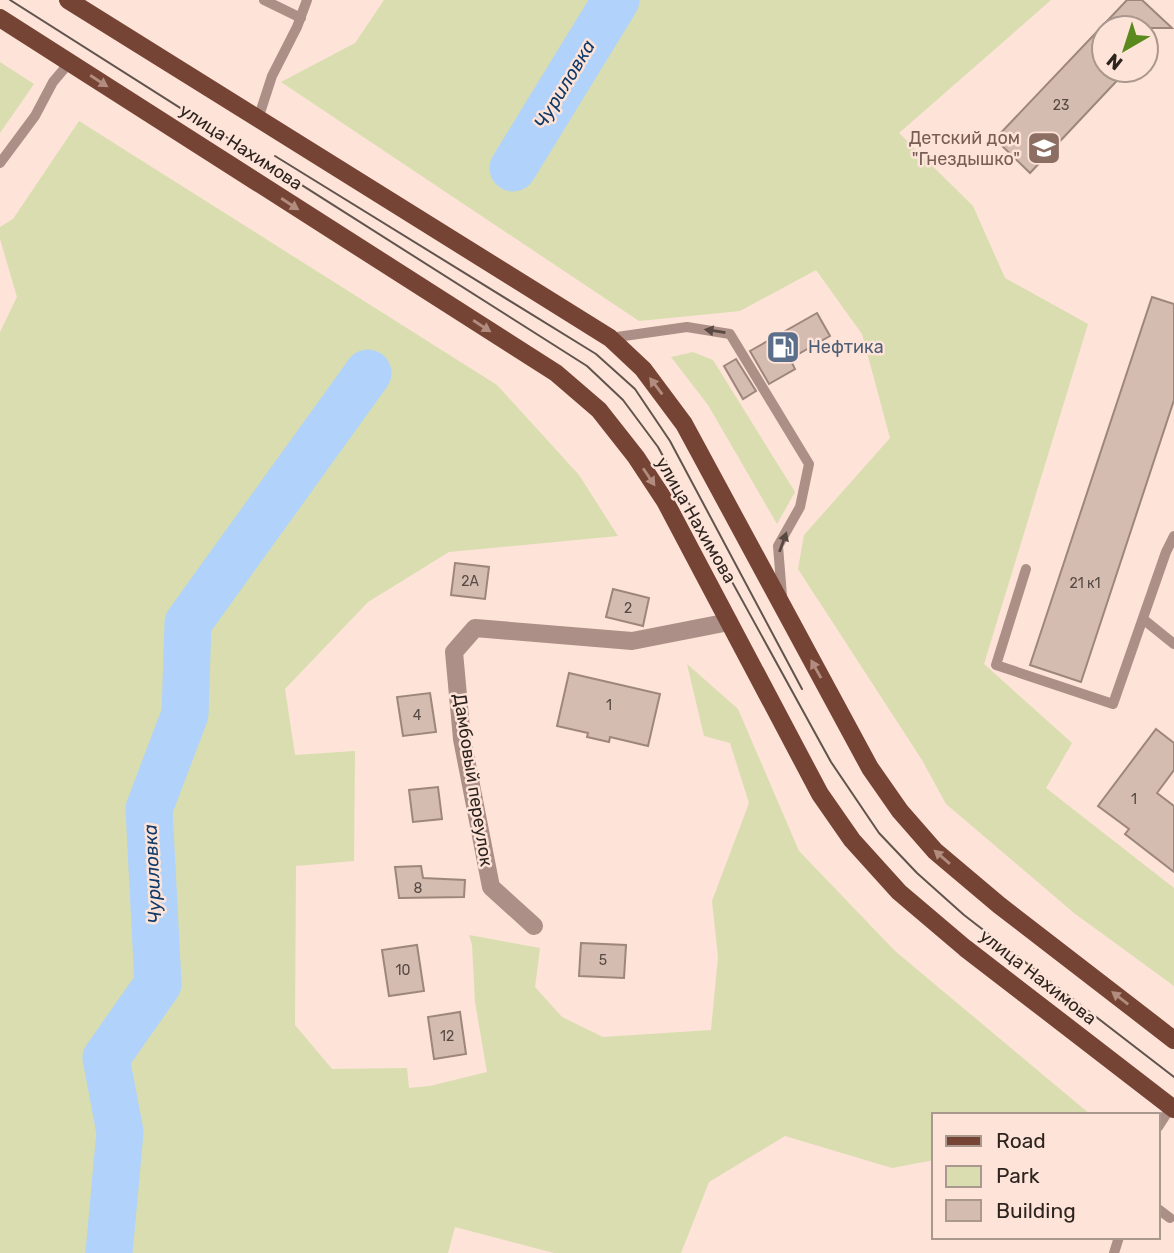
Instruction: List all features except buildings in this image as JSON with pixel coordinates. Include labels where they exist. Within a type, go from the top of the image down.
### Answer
[{"type":"main road","name":"улица Нахимова","points":[[68,0],[610,338],[643,369],[684,424],[870,768],[900,811],[934,851],[1174,1040]]},
{"type":"main road","name":"улица Нахимова","points":[[0,18],[556,373],[599,410],[665,501],[820,794],[852,840],[899,892],[956,940],[1172,1108]]},
{"type":"street","name":"Дамбовый переулок","points":[[534,926],[491,887],[462,739],[454,652],[475,628],[632,641],[729,622]]},
{"type":"lane","points":[[264,0],[301,18]]},
{"type":"lane","points":[[258,119],[272,76],[307,0]]},
{"type":"lane","points":[[0,163],[35,116],[53,82],[69,62]]},
{"type":"lane","points":[[610,338],[687,327],[730,334],[809,464],[800,507],[778,546],[782,609]]},
{"type":"lane","points":[[1027,569],[996,665],[1113,704],[1174,536]]},
{"type":"lane","points":[[1143,619],[1174,643]]},
{"type":"lane","points":[[1160,1124],[1172,1108]]},
{"type":"lane","points":[[1160,1210],[1170,1218]]},
{"type":"green space","points":[[384,0],[1051,0],[899,133],[973,206],[1005,278],[1088,324],[984,664],[1072,743],[1046,788],[1174,888],[1174,986],[1074,913],[946,804],[922,760],[798,569],[804,535],[890,438],[862,334],[816,270],[740,311],[639,321],[281,82],[355,43]]},
{"type":"green space","points":[[0,62],[34,84],[0,133]]},
{"type":"green space","points":[[79,121],[497,385],[579,475],[618,536],[449,552],[368,602],[285,689],[295,755],[355,751],[354,861],[296,866],[295,1025],[332,1069],[407,1068],[409,1088],[430,1086],[487,1072],[475,1002],[469,935],[540,948],[535,987],[562,1017],[603,1037],[711,1030],[718,957],[712,901],[749,803],[730,743],[704,736],[687,664],[738,709],[799,851],[895,951],[1089,1113],[932,1113],[932,1160],[892,1168],[785,1136],[709,1182],[681,1253],[554,1253],[455,1227],[448,1253],[0,1253],[0,332],[17,297],[0,239],[0,227],[13,219]]},
{"type":"green space","points":[[693,352],[713,360],[795,492],[777,524],[708,405],[671,357]]},
{"type":"waterway","name":"Чуриловка","points":[[513,168],[616,0]]},
{"type":"waterway","name":"Чуриловка","points":[[109,1253],[120,1132],[106,1058],[158,984],[149,809],[185,714],[188,623],[368,373]]},
{"type":"tram line","points":[[10,0],[587,366],[623,400],[658,447],[831,762],[879,833],[917,873],[964,915],[1174,1077]]},
{"type":"tram line","points":[[275,156],[596,354],[635,389],[670,441],[802,689]]},
{"type":"place","name":"Детский дом \"Гнездышко\"","points":[[1044,148]]},
{"type":"place","name":"Нефтика","points":[[783,347]]}]
